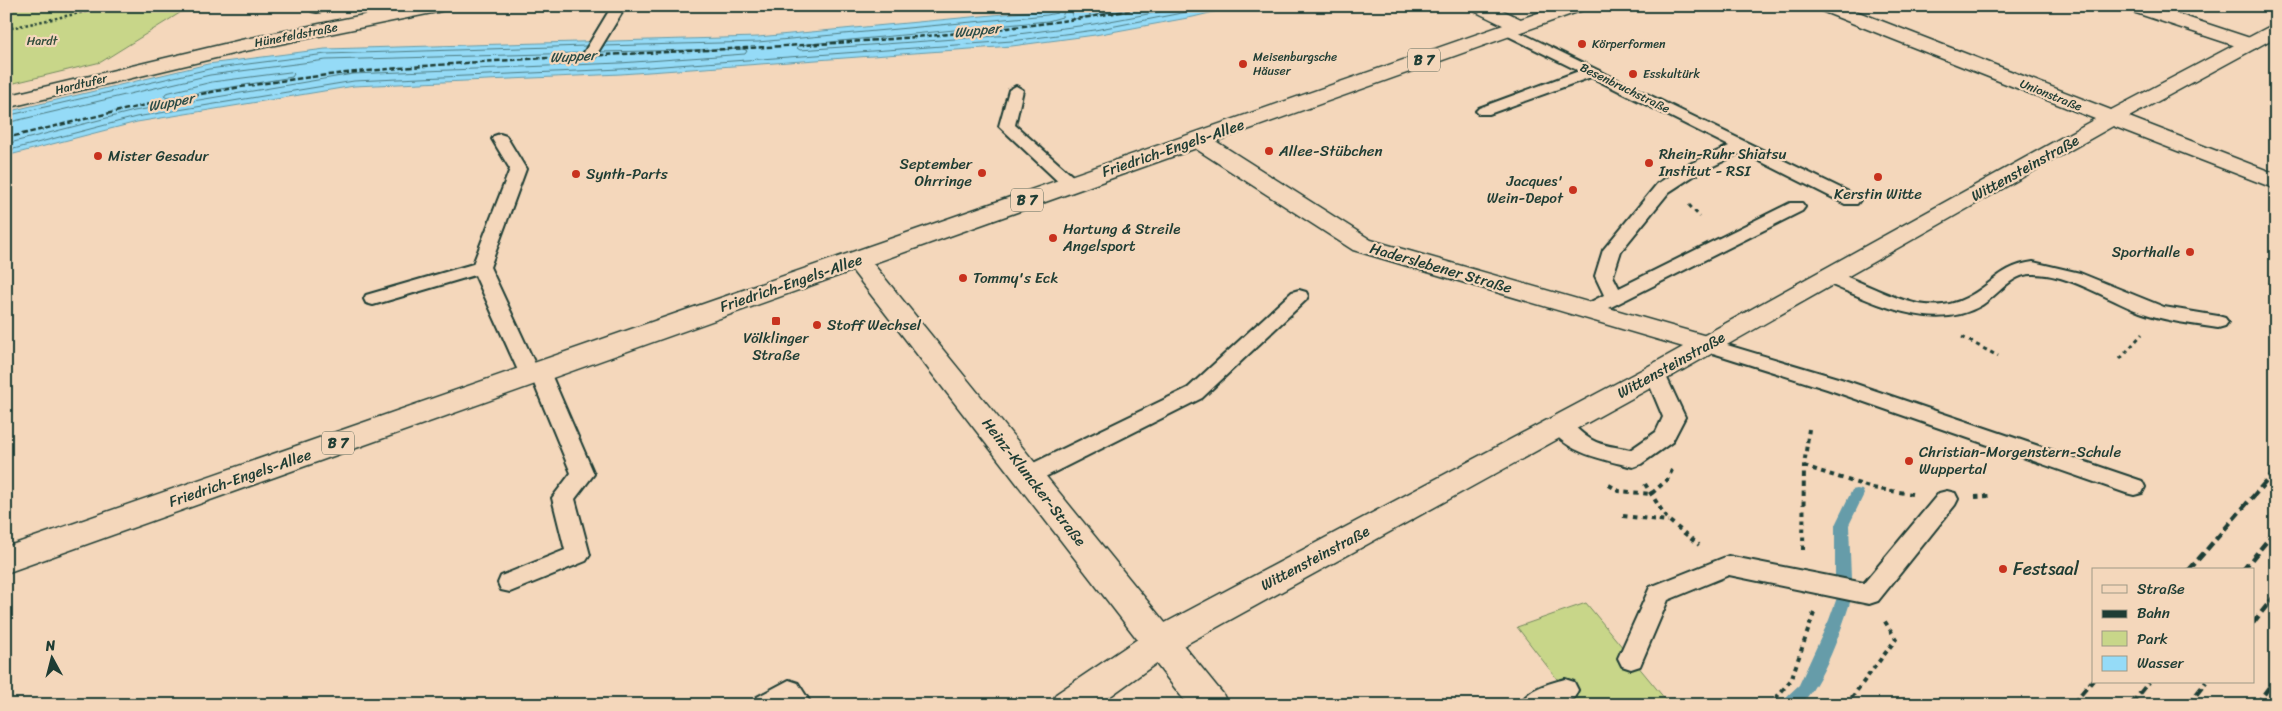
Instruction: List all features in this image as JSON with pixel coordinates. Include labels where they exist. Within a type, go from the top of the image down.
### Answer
[{"type":"street","name":"Hünefeldstraße","points":[[156,66],[241,46],[437,6]]},
{"type":"street","points":[[1479,6],[1514,28]]},
{"type":"street","name":"Friedrich-Engels-Allee","points":[[6,560],[1576,6]]},
{"type":"street","name":"Unionstraße","points":[[1826,6],[2110,119],[2276,182]]},
{"type":"street","points":[[2134,6],[2249,44]]},
{"type":"street","name":"Wittensteinstraße","points":[[1069,705],[1160,642],[1656,374],[2110,119],[2276,29]]},
{"type":"street","name":"Hardtufer","points":[[6,102],[156,66]]},
{"type":"street","name":"Haderslebener Straße","points":[[1198,140],[1362,246],[1707,345]]},
{"type":"street","name":"Heinz-Kluncker-Straße","points":[[857,260],[1210,705]]},
{"type":"lane","points":[[590,54],[619,6]]},
{"type":"lane","name":"Besenbruchstraße","points":[[1514,28],[1591,72],[1851,200]]},
{"type":"lane","points":[[1484,111],[1591,72]]},
{"type":"lane","points":[[1016,90],[1007,126],[1072,184]]},
{"type":"lane","points":[[500,138],[518,169],[481,267],[583,474],[563,498],[578,555],[510,583]]},
{"type":"lane","points":[[1615,298],[1604,276],[1612,250],[1664,188],[1688,171],[1742,146]]},
{"type":"lane","points":[[1590,310],[1796,207]]},
{"type":"lane","points":[[373,299],[481,267]]},
{"type":"lane","points":[[1829,277],[1906,307],[1939,310],[1968,305],[2016,272],[2030,268],[2068,275],[2142,306],[2218,322]]},
{"type":"lane","points":[[1029,475],[1195,393],[1299,296]]},
{"type":"lane","points":[[1707,345],[1834,384],[2134,487]]},
{"type":"lane","points":[[1559,425],[1585,446],[1633,459],[1664,437],[1674,417],[1656,374]]},
{"type":"lane","points":[[1631,658],[1659,594],[1728,565],[1869,594],[1947,498]]},
{"type":"lane","points":[[1534,705],[1548,695],[1565,690]]},
{"type":"lane","points":[[766,705],[789,691],[799,705]]},
{"type":"path","points":[[6,29],[112,6]]},
{"type":"path","points":[[1688,203],[1700,217]]},
{"type":"path","points":[[1770,705],[1791,680],[1816,607],[1811,581],[1802,564],[1804,466],[1809,429]]},
{"type":"path","points":[[1804,466],[1872,488],[1947,498]]},
{"type":"path","points":[[1658,509],[1671,525]]},
{"type":"path","points":[[1623,516],[1661,522],[1668,521]]},
{"type":"path","points":[[1846,705],[1896,639],[1869,594]]},
{"type":"green space","name":"Hardt","points":[[6,6],[191,6],[101,62],[6,85]]},
{"type":"green space","points":[[1586,603],[1670,705],[1577,705],[1517,627]]},
{"type":"water","name":"Wupper","points":[[1067,6],[1239,6],[1193,17],[1095,35],[1012,46],[621,74],[354,86],[137,122],[6,156],[6,112],[208,64],[325,49],[758,37],[1046,10]]},
{"type":"waterway","points":[[1843,579],[1842,525],[1857,494]]},
{"type":"waterway","points":[[1789,705],[1805,690],[1837,620],[1844,596]]},
{"type":"railway","points":[[6,138],[170,100],[326,75],[475,62],[767,47],[961,33],[1058,22],[1154,6]]},
{"type":"railway","points":[[2191,568],[2276,470]]},
{"type":"railway","points":[[2245,568],[2276,530]]},
{"type":"railway","points":[[2254,622],[2276,594]]},
{"type":"railway","points":[[2256,705],[2276,678]]},
{"type":"railway","points":[[2072,705],[2092,681]]},
{"type":"railway","points":[[2131,705],[2147,684]]},
{"type":"railway","points":[[2188,705],[2204,684]]},
{"type":"place","name":"Körperformen","points":[[1582,44]]},
{"type":"place","name":"Meisenburgsche Häuser","points":[[1243,64]]},
{"type":"place","name":"Esskultürk","points":[[1633,74]]},
{"type":"place","name":"Allee-Stübchen","points":[[1269,151]]},
{"type":"place","name":"Mister Gesadur","points":[[98,156]]},
{"type":"place","name":"Rhein-Ruhr Shiatsu Institut - RSI","points":[[1649,163]]},
{"type":"place","name":"September Ohrringe","points":[[982,173]]},
{"type":"place","name":"Synth-Parts","points":[[576,174]]},
{"type":"place","name":"Kerstin Witte","points":[[1878,177]]},
{"type":"place","name":"Jacques' Wein-Depot","points":[[1573,190]]},
{"type":"place","name":"Hartung & Streile Angelsport","points":[[1053,238]]},
{"type":"place","name":"Sporthalle","points":[[2190,252]]},
{"type":"place","name":"Tommy's Eck","points":[[963,278]]},
{"type":"place","name":"Völklinger Straße","points":[[776,321]]},
{"type":"place","name":"Stoff Wechsel","points":[[817,325]]},
{"type":"place","name":"Christian-Morgenstern-Schule Wuppertal","points":[[1909,461]]},
{"type":"place","name":"Festsaal","points":[[2003,569]]}]
